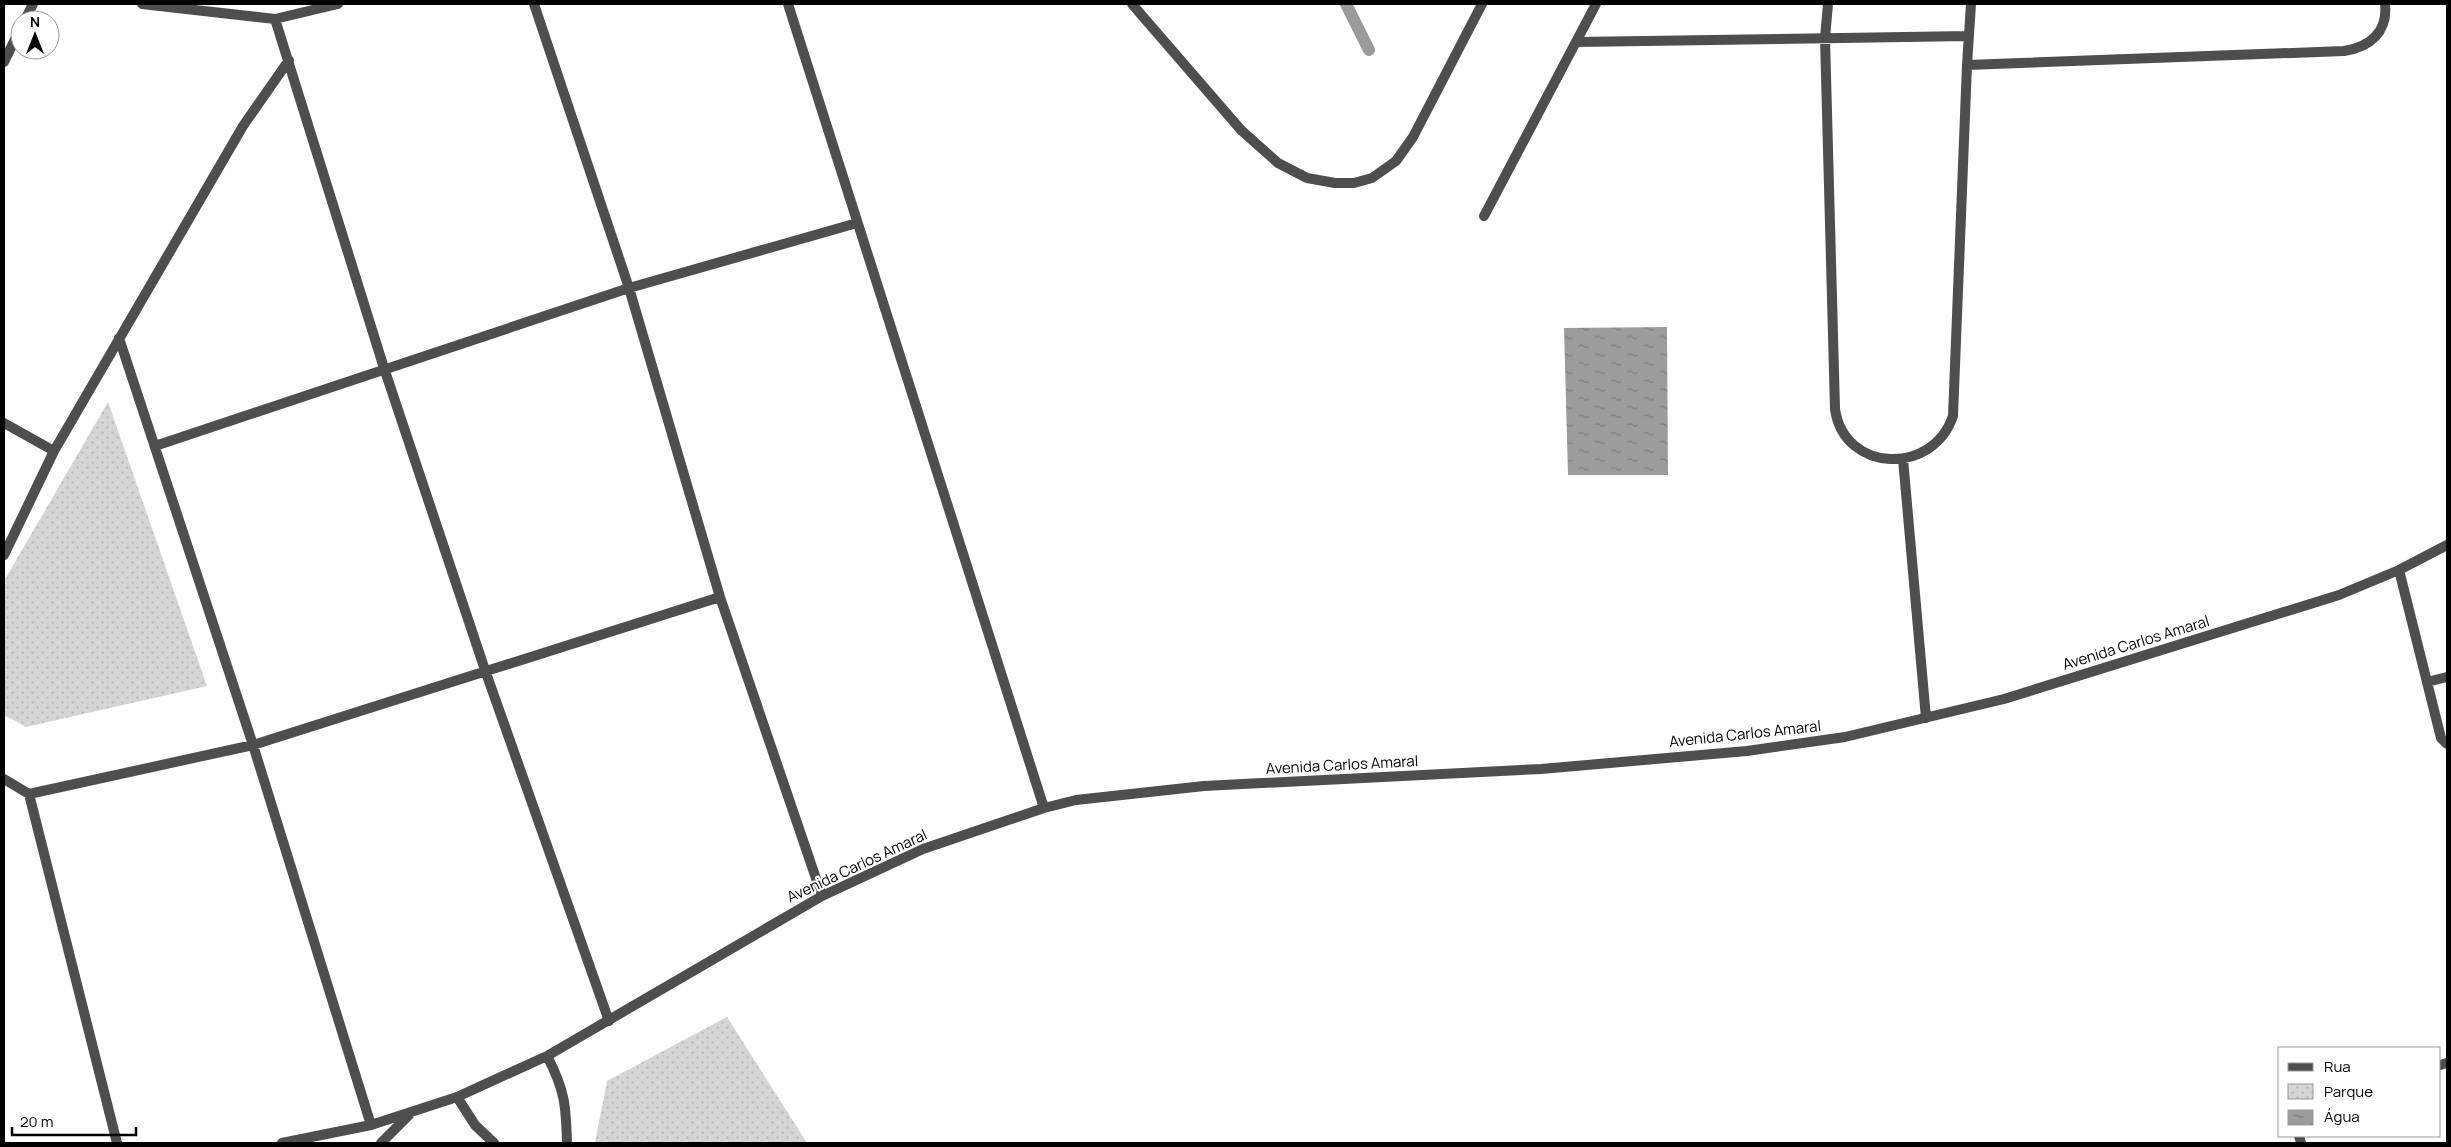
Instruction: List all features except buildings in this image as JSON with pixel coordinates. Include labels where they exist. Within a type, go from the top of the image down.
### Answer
[{"type":"street","points":[[142,4],[275,18],[338,4]]},
{"type":"street","points":[[534,4],[629,288],[720,597],[822,896]]},
{"type":"street","points":[[788,4],[1044,808]]},
{"type":"street","points":[[1132,4],[1240,130],[1278,163],[1307,178],[1335,183],[1354,183],[1372,178],[1396,161],[1413,137],[1482,4]]},
{"type":"street","points":[[1484,216],[1596,4]]},
{"type":"street","points":[[1828,4],[1825,38],[1837,422],[1852,444],[1873,455],[1888,459],[1903,459],[1928,450],[1948,431],[1953,416],[1968,36],[1971,4]]},
{"type":"street","points":[[1967,65],[2344,52],[2360,49],[2372,40],[2381,29],[2385,4]]},
{"type":"street","points":[[275,18],[384,368],[485,670],[609,1021]]},
{"type":"street","points":[[1576,42],[1968,36]]},
{"type":"street","points":[[4,62],[10,50]]},
{"type":"street","points":[[4,555],[54,451],[119,338],[243,126],[289,60]]},
{"type":"street","points":[[155,446],[384,368],[629,288],[857,223]]},
{"type":"street","points":[[119,338],[253,745],[371,1125]]},
{"type":"street","points":[[4,423],[54,451]]},
{"type":"street","points":[[1903,459],[1926,718]]},
{"type":"street","name":"Avenida Carlos Amaral","points":[[282,1143],[371,1125],[457,1097],[547,1056],[822,896],[923,849],[1044,808],[1076,800],[1204,786],[1417,777],[1747,751],[1846,737],[2004,698],[2339,595],[2399,570],[2447,545]]},
{"type":"street","points":[[2399,570],[2441,738],[2447,744]]},
{"type":"street","points":[[4,779],[29,794],[253,745],[720,597]]},
{"type":"street","points":[[2428,682],[2447,677]]},
{"type":"street","points":[[29,794],[116,1143]]},
{"type":"street","points":[[547,1056],[563,1090],[567,1143]]},
{"type":"street","points":[[457,1097],[475,1125],[494,1143]]},
{"type":"street","points":[[381,1143],[413,1111]]},
{"type":"green space","points":[[108,402],[207,686],[26,727],[4,715],[4,581]]},
{"type":"green space","points":[[727,1017],[807,1143],[595,1143],[607,1081]]},
{"type":"water","points":[[1667,327],[1668,475],[1568,475],[1564,328]]},
{"type":"waterway","points":[[1346,4],[1369,50]]}]
